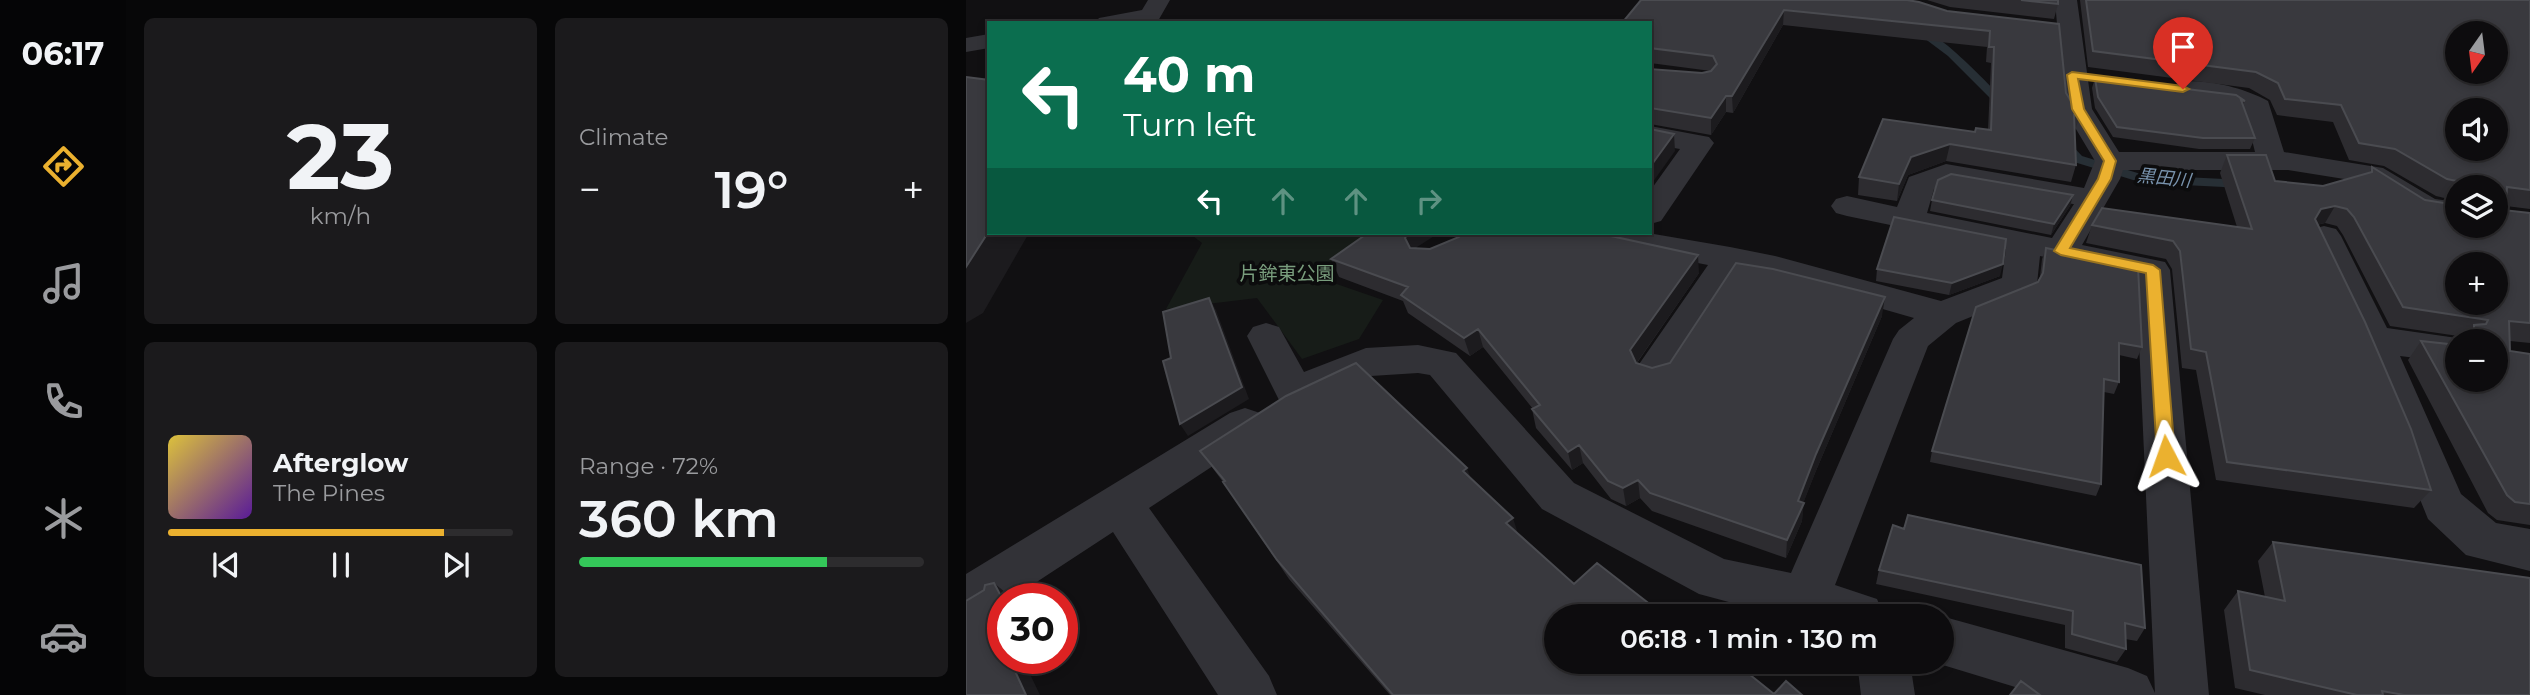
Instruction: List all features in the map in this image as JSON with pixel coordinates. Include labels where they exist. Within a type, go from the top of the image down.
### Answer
[{"type":"street","points":[[1119,21],[1150,16],[1159,0]]},
{"type":"street","points":[[2067,0],[2072,75],[2078,109],[2104,175]]},
{"type":"street","points":[[2041,28],[2069,31]]},
{"type":"street","points":[[966,45],[987,41]]},
{"type":"street","points":[[2072,75],[2100,79]]},
{"type":"street","points":[[2156,86],[2239,96],[2258,107],[2272,161]]},
{"type":"street","points":[[1652,135],[1699,143],[1652,212]]},
{"type":"street","points":[[1909,219],[1920,184],[1946,173],[2104,175],[2272,161],[2372,174],[2426,208],[2445,210]]},
{"type":"street","points":[[1805,599],[1912,339],[1944,314],[2019,284],[2043,247],[2104,175]]},
{"type":"street","points":[[1847,206],[2153,270],[2182,695]]},
{"type":"street","points":[[1652,233],[1730,258],[1775,267],[1944,314]]},
{"type":"street","points":[[2324,236],[2374,339],[2444,506],[2483,541],[2530,550]]},
{"type":"street","points":[[1655,370],[1730,258]]},
{"type":"street","points":[[1266,336],[1295,393]]},
{"type":"street","points":[[2374,339],[2445,348]]},
{"type":"street","points":[[966,601],[1295,393],[1366,362],[1418,359],[1442,363],[1558,496],[1716,579],[1821,604]]},
{"type":"street","points":[[1120,504],[1250,695]]},
{"type":"street","points":[[1954,644],[2128,695]]},
{"type":"street","points":[[1885,674],[1888,695]]},
{"type":"green space","name":"片鉾東公園","points":[[1192,235],[1386,235],[1325,280],[1383,300],[1359,339],[1302,359],[1257,298],[1166,309],[1202,243]]},
{"type":"building","points":[[1641,0],[1907,0],[1947,11],[2059,24],[2066,93],[2080,116],[2074,115],[2076,165],[1950,144],[1911,157],[1899,184],[1859,177],[1883,119],[1975,132],[1976,128],[1991,130],[1994,47],[1989,47],[1990,31],[1784,10],[1732,96],[1726,96],[1711,118],[1652,108],[1652,69],[1702,73],[1711,71],[1717,64],[1713,56],[1652,48],[1652,21],[1624,21]]},
{"type":"building","points":[[2021,0],[2058,0],[2058,4]]},
{"type":"building","points":[[2086,0],[2530,0],[2530,190],[2508,187],[2508,175],[2445,175],[2445,178],[2395,149],[2359,143],[2341,105],[2285,99],[2278,83],[2256,72],[2093,51]]},
{"type":"building","points":[[966,77],[987,80],[987,234],[966,267]]},
{"type":"building","points":[[2095,78],[2236,95],[2245,101],[2241,100],[2255,138],[2203,138],[2117,127],[2098,97]]},
{"type":"building","points":[[1652,129],[1674,134],[1652,164]]},
{"type":"building","points":[[2227,155],[2266,155],[2275,181],[2323,186],[2372,172],[2372,167],[2425,200],[2445,203],[2445,238],[2508,238],[2508,211],[2530,213],[2530,323],[2509,321],[2510,351],[2530,354],[2530,504],[2515,502],[2507,495],[2449,392],[2508,392],[2508,329],[2474,329],[2474,325],[2486,324],[2488,320],[2455,315],[2508,315],[2508,252],[2445,252],[2445,313],[2403,307],[2354,217],[2347,209],[2335,206],[2321,209],[2315,219],[2365,322],[2411,429],[2431,490],[2227,462],[2206,352],[2191,349],[2180,251],[2173,241],[2092,225],[2102,208],[2252,229]]},
{"type":"building","points":[[1951,174],[2073,195],[2054,224],[1932,200],[1938,180]]},
{"type":"building","points":[[1894,217],[2006,239],[2003,264],[1952,283],[1877,269]]},
{"type":"building","points":[[1365,235],[1407,235],[1405,238],[1410,248],[1430,249],[1461,235],[1612,235],[1698,255],[1630,350],[1636,363],[1652,368],[1670,363],[1736,263],[1773,269],[1885,297],[1816,454],[1798,501],[1804,503],[1787,540],[1650,493],[1638,480],[1623,488],[1608,481],[1579,445],[1568,452],[1532,409],[1540,405],[1478,329],[1464,338],[1401,295],[1408,287],[1331,259]]},
{"type":"building","points":[[2046,248],[2138,267],[2142,347],[2119,343],[2119,382],[2104,379],[2101,484],[1932,451],[1976,307],[2038,282],[2043,273]]},
{"type":"building","points":[[1209,298],[1242,387],[1180,424],[1163,361],[1171,358],[1163,312]]},
{"type":"building","points":[[2421,341],[2445,344],[2445,384]]},
{"type":"building","points":[[1356,363],[1467,468],[1463,471],[1513,518],[1506,523],[1574,584],[1597,563],[1650,604],[1544,604],[1544,674],[1749,674],[1774,694],[1786,681],[1802,695],[1393,695],[1277,560],[1223,482],[1225,481],[1200,451],[1286,396]]},
{"type":"building","points":[[1908,515],[2141,565],[2145,628],[2125,623],[2126,649],[2072,634],[2073,611],[1879,570],[1893,525],[1904,529]]},
{"type":"building","points":[[2273,542],[2530,578],[2530,695],[2404,695],[2382,691],[2383,695],[2357,695],[2250,670],[2238,591],[2285,601]]},
{"type":"building","points":[[985,585],[987,674],[1016,674],[1026,695],[966,695],[966,601],[984,590]]},
{"type":"building","points":[[2021,681],[2040,695],[2010,695]]},
{"type":"waterway","name":"黒田川","points":[[1919,30],[1952,54],[2004,106]]},
{"type":"waterway","name":"黒田川","points":[[2063,143],[2078,159],[2143,179],[2244,184]]},
{"type":"route","points":[[2166,456],[2153,270],[2061,251],[2105,179],[2110,161],[2078,109],[2072,75],[2183,89]]}]
